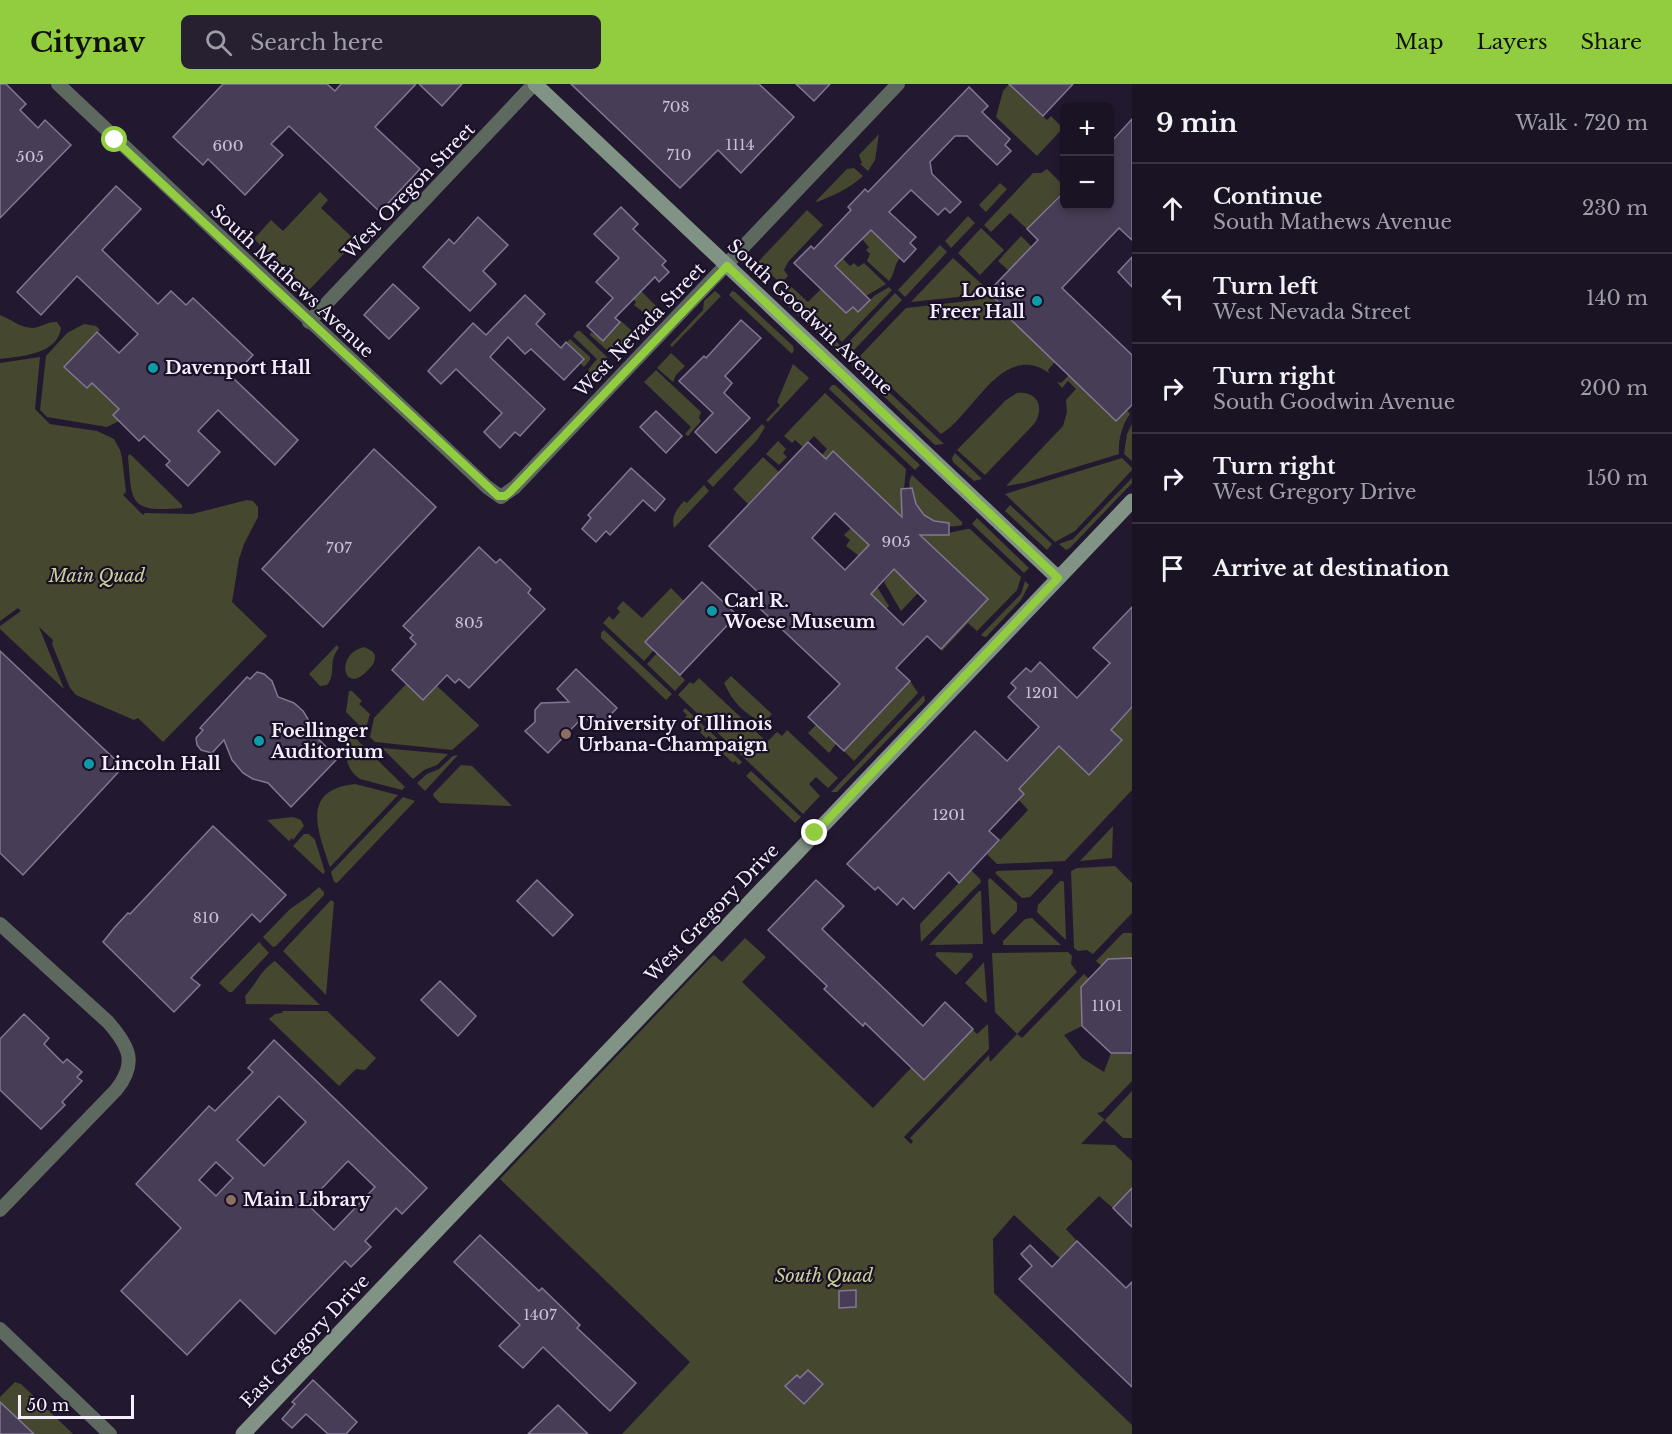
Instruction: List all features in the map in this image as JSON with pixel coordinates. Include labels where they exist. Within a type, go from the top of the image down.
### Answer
[{"type":"street","name":"South Mathews Avenue","points":[[58,84],[486,487],[498,496],[505,496]]},
{"type":"street","name":"West Oregon Street","points":[[309,322],[535,84]]},
{"type":"street","name":"South Goodwin Avenue","points":[[535,84],[1058,578]]},
{"type":"street","name":"West Nevada Street","points":[[505,496],[727,266],[898,84]]},
{"type":"street","name":"West Gregory Drive","points":[[395,1274],[1132,501]]},
{"type":"street","points":[[0,924],[108,1022],[122,1038],[129,1054],[130,1065],[116,1090],[0,1210]]},
{"type":"street","name":"East Gregory Drive","points":[[243,1434],[395,1274]]},
{"type":"street","points":[[0,1329],[110,1434]]},
{"type":"green space","points":[[1009,84],[1047,120],[1051,116],[1060,125],[1060,131],[1037,156],[996,117],[1003,91]]},
{"type":"green space","points":[[879,134],[875,160],[868,171],[860,164],[862,163],[859,155]]},
{"type":"green space","points":[[854,168],[863,176],[841,191],[816,201],[847,169]]},
{"type":"green space","points":[[1047,169],[1060,182],[1060,194],[1027,229],[1010,213],[991,232],[984,225],[1033,173],[1041,173]]},
{"type":"green space","points":[[1000,183],[1007,189],[986,212],[979,205]]},
{"type":"green space","points":[[320,192],[328,200],[321,208],[356,241],[309,290],[254,239],[271,220],[283,231]]},
{"type":"green space","points":[[807,210],[823,225],[788,262],[784,270],[788,276],[784,280],[808,302],[821,289],[846,313],[853,307],[858,312],[874,296],[889,287],[892,290],[842,342],[758,262]]},
{"type":"green space","points":[[968,216],[975,223],[951,248],[945,241]]},
{"type":"green space","points":[[981,228],[1004,250],[980,275],[958,253]]},
{"type":"green space","points":[[871,230],[900,258],[889,281],[867,261],[870,254],[866,250],[869,247],[862,239]]},
{"type":"green space","points":[[1021,236],[1032,247],[1009,271],[998,261]]},
{"type":"green space","points":[[940,245],[947,252],[905,297],[898,290]]},
{"type":"green space","points":[[953,258],[986,288],[976,295],[911,302]]},
{"type":"green space","points":[[843,259],[850,266],[854,263],[858,267],[864,263],[886,284],[866,296],[836,267]]},
{"type":"green space","points":[[776,285],[840,345],[835,350],[771,290]]},
{"type":"green space","points":[[641,291],[657,307],[648,316],[634,305],[636,302],[633,299]]},
{"type":"green space","points":[[715,291],[721,296],[672,347],[670,345],[703,310],[704,301]]},
{"type":"green space","points":[[732,291],[793,346],[792,354],[729,295]]},
{"type":"green space","points":[[988,292],[1008,311],[1005,314],[1055,362],[1048,370],[1049,373],[1032,365],[1017,366],[1003,373],[989,384],[953,425],[941,434],[859,357],[906,308],[978,300]]},
{"type":"green space","points":[[895,293],[902,300],[853,351],[846,345]]},
{"type":"green space","points":[[0,315],[28,328],[57,322],[61,328],[53,344],[45,349],[27,355],[0,359]]},
{"type":"green space","points":[[621,321],[633,332],[613,353],[610,353],[590,335],[591,332],[603,340]]},
{"type":"green space","points":[[84,324],[96,326],[100,330],[64,367],[86,388],[92,383],[119,409],[113,415],[119,421],[107,427],[47,417],[40,410],[46,356],[67,333]]},
{"type":"green space","points":[[580,331],[608,358],[592,375],[588,370],[597,359],[573,336]]},
{"type":"green space","points":[[570,339],[590,357],[584,367],[580,363],[584,358],[567,342]]},
{"type":"green space","points":[[671,353],[685,366],[673,382],[657,368]]},
{"type":"green space","name":"Main Quad","points":[[40,357],[35,409],[50,424],[97,431],[114,439],[122,458],[126,492],[123,495],[143,515],[145,513],[192,514],[247,500],[253,501],[258,507],[258,517],[239,559],[232,602],[267,636],[163,742],[138,718],[134,720],[76,695],[70,688],[52,644],[53,640],[39,627],[64,689],[0,629],[0,626],[21,611],[18,608],[0,621],[0,363]]},
{"type":"green space","points":[[855,360],[944,444],[935,445],[852,366]]},
{"type":"green space","points":[[793,364],[809,378],[768,422],[766,420],[780,405],[777,402]]},
{"type":"green space","points":[[656,370],[701,412],[699,418],[701,421],[688,436],[685,434],[691,427],[644,382]]},
{"type":"green space","points":[[1069,375],[1116,420],[1127,410],[1130,414],[1121,433],[1119,454],[1024,483],[1006,486],[1063,426],[1067,412],[1066,400],[1076,389],[1068,381],[1062,388],[1057,382],[1061,383]]},
{"type":"green space","points":[[835,385],[920,465],[915,470],[829,389]]},
{"type":"green space","points":[[825,393],[906,469],[904,489],[901,490],[903,518],[832,452],[826,459],[822,455],[827,449],[814,436],[803,447],[795,440],[792,443],[784,436]]},
{"type":"green space","points":[[1017,393],[1024,393],[1035,398],[1039,407],[1037,418],[1034,424],[985,475],[957,450],[1006,400]]},
{"type":"green space","points":[[762,424],[765,427],[757,440],[713,487],[707,481]]},
{"type":"green space","points":[[1132,424],[1132,461],[1124,454],[1127,434]]},
{"type":"green space","points":[[778,441],[786,449],[783,453],[787,457],[779,465],[766,454]]},
{"type":"green space","points":[[955,453],[982,479],[974,481],[953,462],[952,458]]},
{"type":"green space","points":[[130,454],[182,505],[182,508],[151,508],[142,506],[136,501],[131,484],[128,456]]},
{"type":"green space","points":[[763,457],[779,472],[748,504],[733,489]]},
{"type":"green space","points":[[1122,458],[1132,470],[1075,531],[1055,542],[1005,494]]},
{"type":"green space","points":[[912,475],[962,522],[962,525],[939,524],[921,511],[910,489]]},
{"type":"green space","points":[[1132,478],[1132,483],[1070,548],[1066,550],[1059,544],[1073,539]]},
{"type":"green space","points":[[704,485],[709,491],[674,528],[673,520],[677,510],[684,501],[687,503]]},
{"type":"green space","points":[[1010,505],[1052,544],[1047,550],[1005,511]]},
{"type":"green space","points":[[977,518],[1029,568],[1024,573],[972,524]]},
{"type":"green space","points":[[851,528],[869,545],[859,556],[846,546],[850,540],[844,535]]},
{"type":"green space","points":[[970,529],[1021,577],[1017,590],[977,631],[968,623],[942,651],[941,649],[988,599],[920,534],[948,535]]},
{"type":"green space","points":[[894,569],[918,593],[901,611],[884,582]]},
{"type":"green space","points":[[851,575],[872,579],[889,606],[886,609]]},
{"type":"green space","points":[[1025,581],[1029,585],[1021,600],[986,637],[982,636],[1021,594]]},
{"type":"green space","points":[[671,588],[684,601],[654,650],[644,661],[603,623],[609,616],[613,620],[620,612],[617,608],[623,601],[642,618]]},
{"type":"green space","points":[[604,630],[672,694],[666,700],[601,638]]},
{"type":"green space","points":[[337,645],[339,648],[333,658],[330,681],[327,685],[320,686],[309,674]]},
{"type":"green space","points":[[364,647],[375,655],[374,662],[369,669],[353,679],[348,676],[346,664],[355,651]]},
{"type":"green space","points":[[657,653],[685,680],[675,691],[647,664]]},
{"type":"green space","points":[[731,676],[772,714],[764,722],[745,712],[731,696],[724,683]]},
{"type":"green space","points":[[699,678],[767,742],[777,732],[782,736],[787,730],[838,778],[828,788],[816,777],[809,784],[820,796],[803,814],[678,695],[690,682],[693,684]]},
{"type":"green space","points":[[910,681],[918,693],[854,761],[844,751]]},
{"type":"green space","points":[[406,684],[423,700],[437,686],[479,725],[478,727],[452,750],[375,742],[370,737],[374,718]]},
{"type":"green space","points":[[349,691],[352,691],[362,701],[359,704],[370,714],[365,731],[346,712]]},
{"type":"green space","points":[[924,695],[925,701],[837,792],[831,792]]},
{"type":"green space","points":[[1132,707],[1132,790],[1065,861],[997,864],[987,854],[1028,810],[1019,800],[1024,794],[1019,789],[1059,746],[1089,775],[1122,741],[1111,730]]},
{"type":"green space","points":[[685,708],[742,762],[739,765],[735,761],[733,763],[711,742],[713,740],[709,736],[706,738],[685,718],[687,715],[683,711]]},
{"type":"green space","points":[[816,725],[836,744],[829,753],[808,733]]},
{"type":"green space","points":[[349,732],[405,787],[402,790],[360,779],[354,774],[347,758]]},
{"type":"green space","points":[[382,748],[448,754],[437,765],[424,770],[413,779]]},
{"type":"green space","points":[[458,755],[425,791],[417,783],[427,774],[439,769],[453,756]]},
{"type":"green space","points":[[461,765],[472,766],[512,806],[440,803],[433,794]]},
{"type":"green space","points":[[751,771],[801,817],[795,823],[746,776]]},
{"type":"green space","points":[[355,784],[398,795],[330,867],[318,826],[317,814],[320,803],[326,794]]},
{"type":"green space","points":[[403,797],[415,801],[337,883],[334,882],[331,872]]},
{"type":"green space","points":[[293,817],[301,820],[304,826],[293,840],[292,838],[289,841],[267,820]]},
{"type":"green space","points":[[1113,826],[1112,858],[1080,861]]},
{"type":"green space","points":[[304,834],[309,834],[315,840],[325,872],[323,874],[293,846]]},
{"type":"green space","points":[[1115,866],[1132,883],[1132,913],[1093,954],[1087,950],[1078,951],[1074,948],[1071,871],[1077,868]]},
{"type":"green space","points":[[1051,869],[1053,873],[1030,897],[1022,898],[995,873],[997,871]]},
{"type":"green space","points":[[971,870],[981,882],[921,942],[920,924]]},
{"type":"green space","points":[[990,878],[1017,903],[1017,911],[994,935],[991,932],[988,880]]},
{"type":"green space","points":[[1060,881],[1064,883],[1066,940],[1037,912],[1038,905]]},
{"type":"green space","points":[[319,887],[324,895],[273,947],[263,937],[290,909]]},
{"type":"green space","points":[[981,891],[983,944],[929,945]]},
{"type":"green space","points":[[331,900],[334,902],[326,995],[283,951]]},
{"type":"green space","points":[[1032,918],[1061,945],[1003,945],[1003,941],[1025,919]]},
{"type":"green space","points":[[1123,933],[1132,933],[1132,958],[1109,959],[1102,966],[1096,961]]},
{"type":"green space","name":"South Quad","points":[[745,938],[766,957],[742,982],[873,1108],[911,1068],[925,1080],[972,1029],[977,1034],[988,1024],[989,1049],[904,1137],[911,1144],[913,1141],[910,1138],[989,1055],[990,1062],[1017,1034],[1022,1038],[1084,974],[1089,979],[1082,1026],[1064,1035],[1082,1058],[1104,1072],[1111,1053],[1132,1053],[1132,1081],[1102,1112],[1097,1113],[1105,1120],[1132,1091],[1132,1138],[1123,1138],[1104,1120],[1081,1144],[1115,1145],[1132,1161],[1132,1188],[1113,1208],[1099,1196],[1066,1229],[1077,1241],[1060,1258],[1014,1215],[993,1239],[994,1293],[1132,1425],[1132,1434],[622,1434],[690,1362],[500,1179],[710,958],[714,955],[722,962]]},
{"type":"green space","points":[[259,942],[269,953],[232,992],[229,992],[219,983]]},
{"type":"green space","points":[[937,952],[972,953],[973,957],[956,975],[935,955]]},
{"type":"green space","points":[[1068,952],[1072,956],[1071,964],[1077,972],[1017,1034],[995,1012],[992,953]]},
{"type":"green space","points":[[275,961],[320,1005],[246,1004],[245,996],[262,973]]},
{"type":"green space","points":[[984,962],[987,1001],[986,1003],[965,983]]},
{"type":"green space","points":[[283,1011],[327,1011],[376,1058],[365,1070],[356,1069],[339,1086],[269,1019]]},
{"type":"green space","points":[[15,1382],[21,1384],[73,1434],[34,1434],[0,1402],[0,1397]]},
{"type":"building","points":[[0,84],[6,84],[26,104],[20,110],[38,128],[45,120],[71,145],[0,218]]},
{"type":"building","points":[[223,84],[327,84],[335,91],[341,84],[416,84],[375,127],[420,169],[380,212],[289,126],[271,144],[283,155],[245,195],[208,159],[203,165],[173,137]]},
{"type":"building","points":[[419,84],[462,84],[442,106]]},
{"type":"building","points":[[571,84],[759,84],[794,117],[741,173],[718,150],[680,188]]},
{"type":"building","points":[[796,84],[830,84],[814,101]]},
{"type":"building","points":[[1009,84],[1073,84],[1043,116]]},
{"type":"building","points":[[969,87],[988,106],[982,112],[1010,139],[1005,145],[1011,151],[997,165],[967,136],[955,136],[930,162],[932,174],[961,202],[950,213],[945,208],[938,215],[911,190],[889,212],[916,237],[910,243],[916,249],[904,262],[871,230],[835,266],[870,300],[858,312],[853,307],[846,313],[794,263],[811,246],[814,249],[851,210],[848,207],[865,189],[868,192]]},
{"type":"building","name":"Louise Freer Hall","points":[[1132,119],[1132,240],[1119,228],[1062,288],[1132,355],[1132,405],[1116,421],[1005,314],[1008,311],[988,292],[1038,240],[1027,229],[1060,196],[1060,210],[1114,210],[1114,139]]},
{"type":"building","name":"Davenport Hall","points":[[116,186],[141,209],[102,250],[158,304],[171,291],[186,305],[193,298],[253,355],[232,377],[298,440],[275,465],[218,410],[198,431],[220,452],[188,486],[166,465],[170,461],[144,436],[139,441],[113,415],[119,409],[92,383],[87,388],[64,367],[97,332],[119,353],[138,334],[77,276],[41,315],[17,292]]},
{"type":"building","points":[[621,207],[638,224],[633,229],[666,261],[662,265],[669,272],[659,282],[655,277],[615,318],[620,322],[603,341],[587,326],[613,298],[596,282],[619,258],[594,234]]},
{"type":"building","points":[[478,217],[508,245],[483,271],[496,284],[470,311],[423,267],[449,239],[454,244]]},
{"type":"building","points":[[1132,257],[1132,287],[1118,272]]},
{"type":"building","points":[[393,284],[419,308],[389,339],[364,315]]},
{"type":"building","points":[[525,295],[545,314],[536,324],[561,348],[566,342],[584,359],[564,380],[531,349],[525,354],[508,337],[490,357],[545,409],[520,436],[515,432],[500,448],[484,432],[502,413],[456,369],[441,384],[428,371],[473,323],[486,335]]},
{"type":"building","points":[[741,320],[761,338],[725,376],[732,383],[724,393],[750,418],[716,453],[695,432],[713,413],[679,381],[704,356],[706,358]]},
{"type":"building","points":[[656,411],[682,436],[666,453],[640,427]]},
{"type":"building","points":[[808,442],[826,459],[833,451],[902,517],[901,489],[912,488],[916,504],[924,515],[934,521],[949,523],[949,535],[920,535],[988,599],[941,649],[927,636],[896,668],[910,681],[844,751],[808,717],[840,684],[754,603],[761,595],[709,546]],"holes":[[[835,513],[869,545],[845,570],[812,538]],[[894,569],[926,601],[903,625],[871,594]]]},
{"type":"building","points":[[374,449],[436,507],[323,627],[262,569]]},
{"type":"building","points":[[631,468],[665,499],[655,511],[643,500],[610,535],[606,531],[596,542],[582,529],[591,518],[588,515]]},
{"type":"building","points":[[479,547],[496,563],[500,559],[531,589],[528,593],[545,609],[469,688],[459,679],[455,683],[447,675],[423,700],[392,670],[416,644],[410,638],[413,635],[403,626]]},
{"type":"building","points":[[702,582],[737,615],[680,675],[645,642]]},
{"type":"building","points":[[1132,607],[1132,707],[1111,730],[1122,740],[1089,775],[1059,746],[1019,789],[1024,794],[989,831],[999,840],[959,883],[949,872],[914,909],[903,898],[897,905],[878,887],[875,890],[847,864],[975,731],[1007,761],[1039,727],[1008,697],[1016,688],[1011,683],[1026,668],[1031,672],[1040,662],[1077,698],[1110,663],[1093,648]]},
{"type":"building","name":"Lincoln Hall","points":[[0,651],[123,767],[23,875],[0,853]]},
{"type":"building","points":[[576,669],[617,708],[597,729],[584,716],[548,753],[525,731],[535,722],[535,710],[541,703],[569,702],[557,689]]},
{"type":"building","name":"Foellinger Auditorium","points":[[257,672],[264,674],[272,681],[278,697],[294,703],[303,711],[313,734],[338,758],[291,807],[268,783],[253,779],[243,773],[232,760],[224,740],[212,753],[201,750],[197,745],[196,738],[203,730],[200,728],[247,677],[250,679]]},
{"type":"building","points":[[213,826],[286,895],[260,922],[252,914],[191,978],[200,985],[174,1012],[103,942],[128,913],[130,914]]},
{"type":"building","points":[[537,880],[573,915],[553,936],[517,901]]},
{"type":"building","points":[[816,880],[844,906],[822,929],[923,1026],[945,1002],[973,1029],[924,1080],[865,1023],[863,1026],[824,989],[827,986],[768,930]]},
{"type":"building","points":[[1132,958],[1132,1053],[1111,1053],[1082,1026],[1081,987],[1108,959]]},
{"type":"building","points":[[440,981],[476,1016],[458,1036],[421,1000]]},
{"type":"building","points":[[24,1014],[49,1038],[44,1044],[63,1063],[67,1059],[82,1072],[77,1077],[82,1081],[62,1102],[65,1105],[41,1129],[0,1090],[0,1039]]},
{"type":"building","name":"Main Library","points":[[274,1040],[427,1188],[402,1214],[396,1208],[365,1241],[371,1247],[351,1267],[345,1261],[275,1334],[240,1300],[187,1355],[121,1291],[181,1228],[136,1184],[209,1106],[215,1111],[253,1072],[248,1068]],"holes":[[[279,1096],[306,1122],[264,1166],[237,1140]],[[348,1161],[375,1187],[334,1230],[307,1204]],[[216,1162],[233,1178],[216,1196],[199,1180]]]},
{"type":"building","points":[[1132,1188],[1132,1227],[1113,1208]]},
{"type":"building","points":[[480,1235],[539,1291],[542,1288],[580,1325],[577,1328],[636,1383],[610,1411],[543,1347],[523,1368],[499,1346],[520,1325],[454,1262]]},
{"type":"building","points":[[1077,1241],[1126,1288],[1132,1282],[1132,1387],[1019,1279],[1032,1266],[1021,1254],[1030,1245],[1052,1267]]},
{"type":"building","points":[[856,1290],[856,1307],[839,1308],[839,1291]]},
{"type":"building","points":[[808,1370],[823,1384],[804,1404],[785,1386],[797,1375],[800,1378]]},
{"type":"building","points":[[313,1380],[357,1422],[346,1434],[328,1434],[306,1414],[292,1428],[282,1419],[295,1404],[292,1402]]},
{"type":"building","points":[[0,1402],[34,1434],[0,1434]]},
{"type":"building","points":[[558,1405],[588,1434],[528,1434]]},
{"type":"place","name":"Louise Freer Hall","points":[[1037,301]]},
{"type":"place","name":"Davenport Hall","points":[[153,368]]},
{"type":"place","name":"Carl R. Woese Museum","points":[[712,611]]},
{"type":"place","name":"University of Illinois Urbana-Champaign","points":[[566,734]]},
{"type":"place","name":"Foellinger Auditorium","points":[[259,741]]},
{"type":"place","name":"Lincoln Hall","points":[[89,764]]},
{"type":"place","name":"Main Library","points":[[231,1200]]},
{"type":"route","points":[[115,140],[498,496],[505,496],[510,492],[727,266],[1058,578],[815,833]]}]
